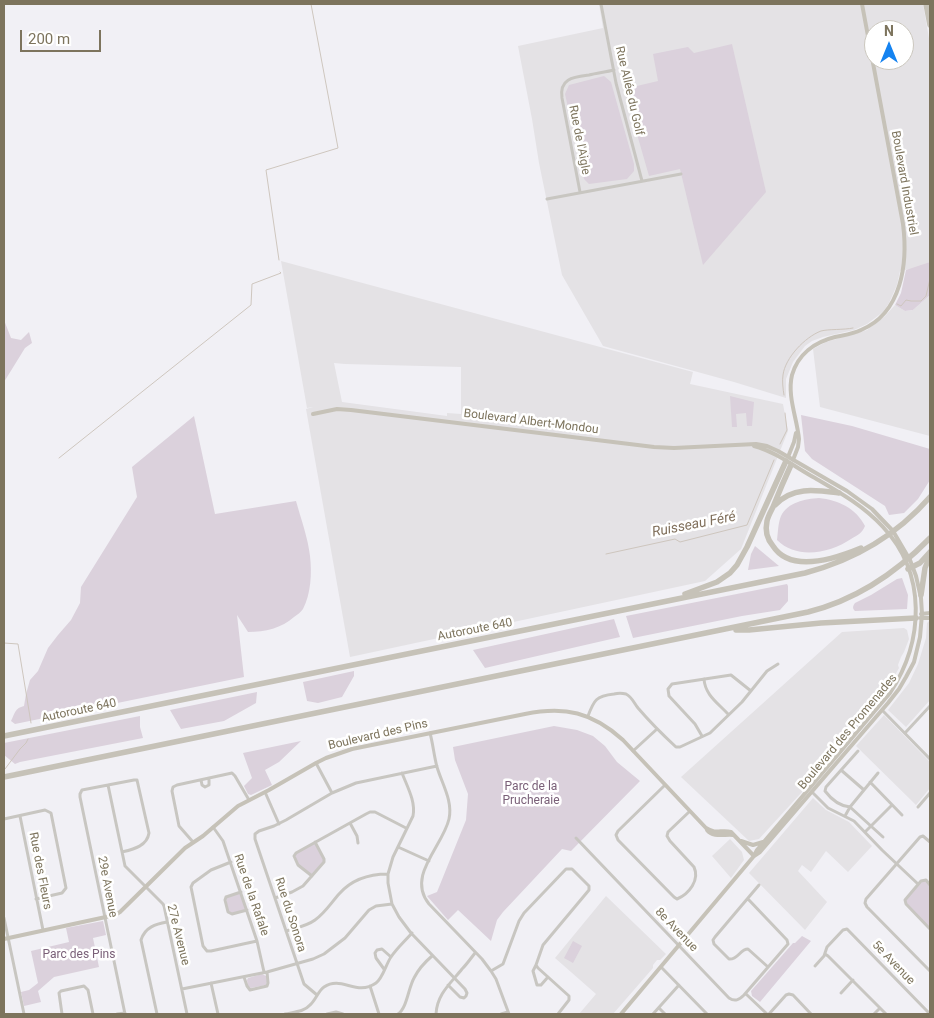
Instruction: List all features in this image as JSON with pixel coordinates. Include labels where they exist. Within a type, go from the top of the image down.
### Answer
[{"type":"highway","points":[[926,4],[930,25]]},
{"type":"highway","points":[[790,460],[767,521],[768,537],[776,551],[790,560],[808,562],[849,553],[882,539]]},
{"type":"highway","points":[[665,602],[714,584],[735,567],[746,550],[790,460]]},
{"type":"highway","points":[[772,508],[783,498],[800,491],[817,490],[839,493]]},
{"type":"highway","name":"Autoroute 640","points":[[4,736],[820,569],[854,556],[882,539],[900,526],[930,497]]},
{"type":"highway","points":[[4,777],[793,616],[828,606],[868,588],[898,568],[930,538]]},
{"type":"highway","points":[[911,568],[920,563],[930,552]]},
{"type":"highway","points":[[920,595],[925,568],[930,556]]},
{"type":"highway","points":[[722,630],[749,630],[919,616]]},
{"type":"street","name":"Rue Allée du Golf","points":[[601,4],[614,70],[642,181]]},
{"type":"street","name":"Boulevard Industriel","points":[[790,460],[798,443],[791,386],[793,373],[800,358],[808,349],[820,342],[856,332],[876,322],[886,312],[895,298],[903,269],[905,248],[902,221],[862,4]]},
{"type":"street","name":"Rue de l'Aigle","points":[[580,192],[562,90],[570,79],[614,70]]},
{"type":"street","points":[[547,199],[681,174]]},
{"type":"street","name":"Boulevard Albert-Mondou","points":[[313,414],[340,409],[660,448],[748,445],[762,448],[790,460]]},
{"type":"street","name":"Boulevard des Promenades","points":[[790,460],[866,511],[884,528],[911,568],[919,616]]},
{"type":"street","name":"Boulevard des Promenades","points":[[621,1014],[754,856],[757,850],[881,708],[906,663],[911,647],[919,616],[920,595],[904,548],[896,535],[876,512],[859,499],[790,460]]},
{"type":"street","points":[[919,616],[930,613]]},
{"type":"street","points":[[919,616],[930,618]]},
{"type":"street","points":[[588,716],[594,701],[599,697],[624,693],[632,698],[637,707],[676,747],[688,744],[710,733],[751,691],[767,671],[778,664]]},
{"type":"street","points":[[702,736],[695,724],[669,696],[668,689],[672,684],[731,675],[751,691]]},
{"type":"street","points":[[704,679],[707,692],[728,714]]},
{"type":"street","points":[[905,733],[930,706]]},
{"type":"street","points":[[881,708],[930,759]]},
{"type":"street","name":"Boulevard des Pins","points":[[6,938],[115,915],[146,887],[184,848],[203,836],[233,810],[326,758],[352,749],[547,710],[572,712],[588,716],[610,729],[709,833],[713,835],[734,835],[739,840]]},
{"type":"street","points":[[633,751],[657,728]]},
{"type":"street","points":[[430,733],[437,766],[450,806],[450,814],[447,826],[421,880],[421,890],[429,904],[492,971],[509,1013],[501,1014]]},
{"type":"street","points":[[858,751],[825,791],[834,800],[850,807],[883,837]]},
{"type":"street","points":[[316,763],[332,793]]},
{"type":"street","points":[[265,792],[279,824],[332,793],[356,783],[437,766]]},
{"type":"street","points":[[841,770],[864,790]]},
{"type":"street","points":[[402,773],[414,811],[393,857],[388,874],[392,904],[403,923],[465,989],[466,996],[464,998],[460,997],[448,985]]},
{"type":"street","points":[[845,816],[850,807],[878,773]]},
{"type":"street","points":[[193,842],[179,826],[172,788],[177,785],[232,774],[236,776],[249,800]]},
{"type":"street","points":[[200,780],[205,787],[209,785],[209,778]]},
{"type":"street","points":[[108,785],[136,780],[149,833],[148,839],[141,846],[122,852]]},
{"type":"street","points":[[870,782],[902,814]]},
{"type":"street","name":"27e Avenue","points":[[108,785],[126,868],[163,904],[187,1014]]},
{"type":"street","name":"29e Avenue","points":[[108,785],[82,790],[80,794],[125,1013]]},
{"type":"street","points":[[665,785],[616,835],[618,840],[677,899],[693,886],[696,870],[666,836],[690,811]]},
{"type":"street","points":[[810,790],[827,807],[854,821],[918,884]]},
{"type":"street","name":"Boulevard des Promenades","points":[[754,856],[760,852],[810,790]]},
{"type":"street","points":[[918,807],[930,793]]},
{"type":"street","points":[[865,832],[892,805]]},
{"type":"street","points":[[4,819],[45,810],[51,813],[66,888],[62,893],[36,899]]},
{"type":"street","points":[[312,876],[298,865],[294,856],[296,852],[366,814],[372,812],[379,814],[406,828]]},
{"type":"street","name":"Rue des Fleurs","points":[[20,816],[43,930]]},
{"type":"street","points":[[350,823],[358,842]]},
{"type":"street","name":"Rue du Sonora","points":[[279,824],[255,834],[255,839],[304,984],[317,995]]},
{"type":"street","name":"Rue de la Rafale","points":[[213,827],[223,841],[247,910],[265,972]]},
{"type":"street","points":[[930,842],[923,836],[920,837],[866,899],[865,903],[930,972]]},
{"type":"street","name":"8e Avenue","points":[[576,838],[729,998],[739,1000],[746,994]]},
{"type":"street","points":[[739,840],[752,845],[765,841]]},
{"type":"street","points":[[739,840],[754,856]]},
{"type":"street","points":[[275,898],[298,890],[324,861],[315,842]]},
{"type":"street","points":[[398,846],[429,861]]},
{"type":"street","points":[[230,862],[205,873],[193,882],[191,887],[204,949],[210,951],[257,942]]},
{"type":"street","points":[[492,971],[503,964],[519,921],[524,913],[566,869],[572,870],[589,886],[589,890],[543,945],[533,971],[536,985],[541,985],[548,978]]},
{"type":"street","points":[[286,931],[314,921],[348,886],[358,879],[372,875],[388,874]]},
{"type":"street","points":[[930,884],[926,880],[921,881],[906,900],[906,904],[930,929]]},
{"type":"street","points":[[759,885],[713,940],[714,944],[729,959],[734,959],[745,949],[748,949],[768,967]]},
{"type":"street","points":[[241,892],[226,897],[228,912],[232,914],[247,910]]},
{"type":"street","points":[[748,899],[787,940],[788,944],[746,994],[768,1014],[786,995],[793,995],[811,1014]]},
{"type":"street","points":[[182,989],[265,972],[297,964],[318,956],[335,947],[355,928],[369,910],[376,906],[392,904]]},
{"type":"street","points":[[4,918],[6,938],[24,1014]]},
{"type":"street","points":[[157,1014],[141,940],[142,936],[151,927],[167,922]]},
{"type":"street","name":"5e Avenue","points":[[825,954],[833,941],[843,930],[847,929],[928,1014]]},
{"type":"street","points":[[285,1014],[305,1010],[326,986],[334,983],[354,988],[370,986],[379,980],[391,957],[412,933]]},
{"type":"street","points":[[384,969],[376,958],[375,953],[377,950],[382,949],[391,957]]},
{"type":"street","points":[[436,1014],[440,997],[475,952]]},
{"type":"street","points":[[815,966],[825,954],[828,956],[886,1014]]},
{"type":"street","points":[[398,1014],[404,1007],[414,978],[433,956]]},
{"type":"street","points":[[536,965],[569,996],[569,1000],[558,1014]]},
{"type":"street","points":[[661,967],[707,1014]]},
{"type":"street","points":[[244,976],[250,990],[262,988],[267,986],[268,983],[265,972]]},
{"type":"street","points":[[841,993],[853,980]]},
{"type":"street","points":[[211,983],[218,1014]]},
{"type":"street","points":[[654,1014],[679,985]]},
{"type":"street","points":[[62,1014],[60,991],[84,986],[88,990],[93,1014]]},
{"type":"street","points":[[370,986],[380,1014]]},
{"type":"street","points":[[659,1008],[665,1014]]},
{"type":"street","points":[[874,1014],[880,1008]]},
{"type":"street","points":[[327,1014],[336,1012],[343,1014]]},
{"type":"street","points":[[117,1014],[125,1013]]},
{"type":"shaded area","points":[[599,4],[923,4],[930,44],[930,262],[916,268],[900,271],[897,285],[889,303],[883,312],[867,324],[854,330],[823,337],[805,346],[793,362],[786,379],[786,398],[603,346],[562,275],[518,46],[603,28]]},
{"type":"shaded area","points":[[281,261],[693,372],[690,384],[783,404],[788,431],[741,549],[705,581],[350,657],[306,409],[313,407],[307,408]],"holes":[[[334,363],[461,367],[461,414],[447,413],[447,416],[342,402]]]},
{"type":"shaded area","points":[[930,295],[930,436],[820,407],[813,349],[826,342],[867,330],[885,316],[895,305],[905,311],[913,310]]},
{"type":"shaded area","points":[[930,620],[930,700],[906,727],[888,710],[909,683],[918,664],[926,638],[927,623]]},
{"type":"shaded area","points":[[904,628],[907,630],[909,639],[898,665],[899,668],[887,689],[880,699],[877,699],[872,705],[872,710],[810,783],[807,783],[802,792],[759,839],[749,841],[681,777],[842,632]]},
{"type":"shaded area","points":[[884,715],[930,762],[930,788],[916,805],[856,746]]},
{"type":"shaded area","points":[[813,798],[826,810],[849,822],[872,846],[848,872],[826,851],[811,872],[802,865],[798,871],[827,902],[805,930],[749,873]]},
{"type":"shaded area","points":[[730,839],[742,852],[744,860],[731,878],[712,856]]},
{"type":"shaded area","points":[[606,896],[666,954],[660,960],[657,960],[653,968],[613,1014],[579,1014],[596,994],[555,958]]},
{"type":"green space","points":[[732,44],[766,192],[703,265],[680,169],[649,176],[624,89],[658,81],[653,54],[688,47],[694,53]]},
{"type":"green space","points":[[604,76],[611,82],[634,164],[634,171],[627,179],[589,184],[584,179],[565,94],[569,85]]},
{"type":"green space","points":[[930,262],[930,295],[913,310],[905,311],[895,305],[901,293],[906,270]]},
{"type":"green space","points":[[4,320],[11,338],[21,340],[29,332],[32,343],[25,348],[4,382]]},
{"type":"green space","points":[[730,396],[754,402],[752,426],[747,426],[746,413],[736,414],[737,427],[732,427]]},
{"type":"green space","points":[[801,415],[852,426],[930,449],[930,480],[918,499],[904,513],[889,515],[885,506],[812,459],[805,451]]},
{"type":"green space","points":[[194,416],[215,514],[296,501],[308,542],[311,563],[309,590],[303,609],[279,627],[254,632],[248,632],[237,615],[244,677],[15,724],[11,721],[14,713],[24,706],[30,680],[38,671],[48,648],[71,620],[80,603],[81,587],[137,497],[132,467]]},
{"type":"green space","points":[[819,498],[840,503],[852,510],[865,526],[863,530],[843,544],[824,551],[804,552],[794,550],[777,540],[781,516],[788,507],[797,502]]},
{"type":"green space","points":[[755,546],[779,566],[748,570],[751,554]]},
{"type":"green space","points":[[902,578],[908,595],[907,609],[854,610],[855,603]]},
{"type":"green space","points":[[787,584],[788,601],[780,610],[633,638],[626,616]]},
{"type":"green space","points":[[614,619],[620,637],[485,668],[473,650]]},
{"type":"green space","points":[[354,671],[354,676],[342,697],[318,703],[307,701],[303,682]]},
{"type":"green space","points":[[257,692],[256,703],[224,721],[181,729],[170,710]]},
{"type":"green space","points":[[140,716],[143,738],[15,764],[4,755],[4,743]]},
{"type":"green space","name":"Parc de la Prucheraie","points":[[554,726],[577,730],[593,736],[605,746],[617,762],[640,781],[571,851],[562,849],[503,912],[497,920],[491,941],[458,910],[448,920],[427,896],[437,892],[466,820],[468,794],[455,760],[453,747]]},
{"type":"green space","points":[[301,741],[279,762],[265,770],[272,785],[251,795],[248,794],[244,786],[252,778],[243,753]]},
{"type":"green space","points":[[315,842],[324,861],[312,876],[298,865],[295,859],[296,853]]},
{"type":"green space","points":[[926,880],[930,885],[930,929],[906,904],[905,900],[918,884]]},
{"type":"green space","points":[[241,892],[247,910],[232,914],[228,912],[226,897]]},
{"type":"green space","name":"Parc des Pins","points":[[103,921],[106,935],[93,938],[99,967],[54,977],[38,991],[41,1002],[24,1006],[21,992],[29,990],[38,983],[31,951],[69,942],[66,928]]},
{"type":"green space","points":[[802,936],[811,941],[760,1002],[752,996],[751,991],[793,943]]},
{"type":"green space","points":[[573,941],[582,946],[573,963],[564,958]]},
{"type":"green space","points":[[262,974],[266,976],[266,985],[248,987],[248,978]]},
{"type":"waterway","points":[[279,260],[266,170],[338,148],[311,4]]},
{"type":"waterway","points":[[59,458],[251,305],[252,284],[280,272]]},
{"type":"waterway","name":"Ruisseau Féré","points":[[897,304],[901,306],[906,300],[921,301],[926,296],[930,279]]},
{"type":"waterway","name":"Ruisseau Féré","points":[[784,395],[783,375],[785,368],[792,355],[802,343],[821,331],[853,328]]},
{"type":"waterway","name":"Ruisseau Féré","points":[[780,444],[787,430],[785,413]]},
{"type":"waterway","name":"Ruisseau Féré","points":[[606,554],[675,539],[680,542],[747,525],[774,460]]},
{"type":"waterway","points":[[4,643],[18,644],[31,723]]},
{"type":"waterway","points":[[5,769],[28,739]]}]
